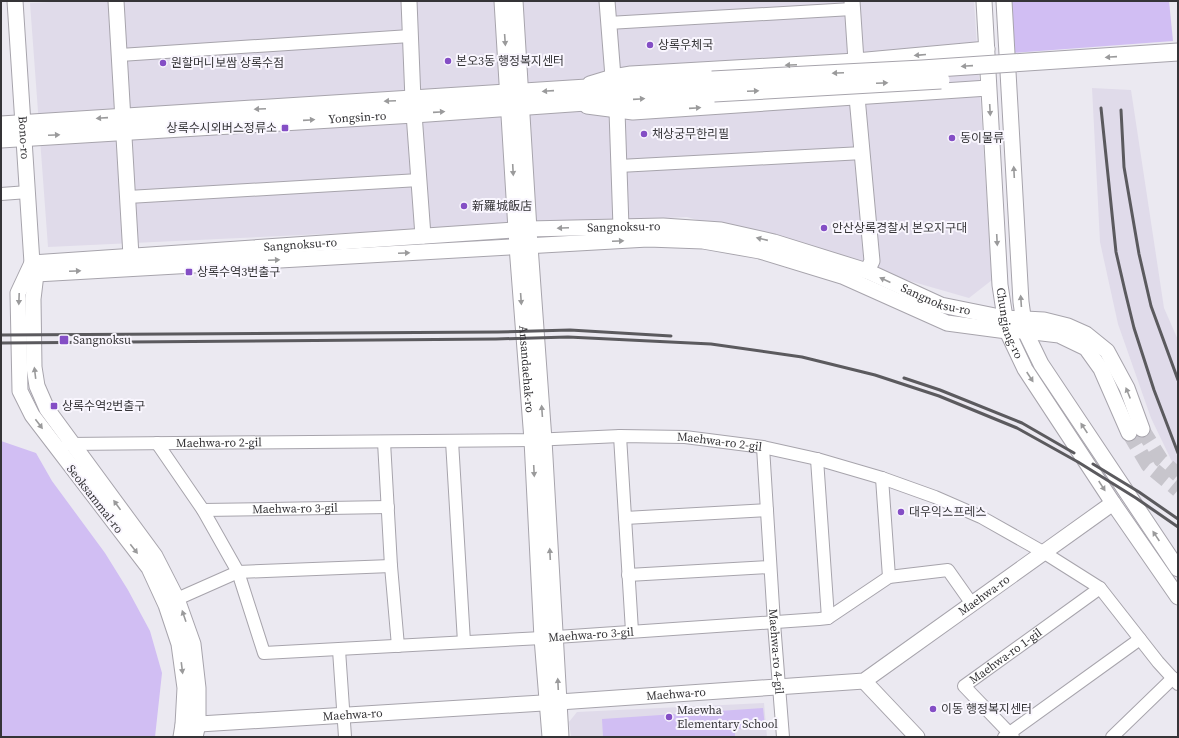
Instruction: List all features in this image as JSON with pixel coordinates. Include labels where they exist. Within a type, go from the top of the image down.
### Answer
[{"type":"main road","points":[[713,87],[922,69],[1178,52]]},
{"type":"main road","points":[[713,87],[1178,64]]},
{"type":"main road","name":"Yongsin-ro","points":[[1,125],[23,130],[414,107],[713,87]]},
{"type":"main road","name":"Yongsin-ro","points":[[1,139],[23,130]]},
{"type":"street","name":"Bono-ro","points":[[15,1],[34,268]]},
{"type":"street","points":[[116,1],[131,256]]},
{"type":"street","points":[[408,1],[423,236]]},
{"type":"street","name":"Ansandaehak-ro","points":[[502,1],[515,100]]},
{"type":"street","name":"Ansandaehak-ro","points":[[515,1],[515,100],[523,246],[538,440],[553,703],[550,737]]},
{"type":"street","points":[[607,1],[613,77]]},
{"type":"street","name":"Chungjang-ro","points":[[984,1],[1000,285],[1006,325],[1025,369],[1113,503],[1178,596]]},
{"type":"street","name":"Chungjang-ro","points":[[1004,1],[1024,325],[1041,364],[1178,569]]},
{"type":"street","points":[[608,23],[852,5],[856,61]]},
{"type":"street","points":[[120,55],[410,36]]},
{"type":"street","points":[[572,96],[613,77],[631,74],[856,61],[987,49]]},
{"type":"street","points":[[572,96],[617,110],[633,112],[988,88]]},
{"type":"street","points":[[857,97],[872,261],[867,271]]},
{"type":"street","points":[[617,110],[621,227]]},
{"type":"street","points":[[619,166],[863,153]]},
{"type":"street","points":[[128,197],[419,180]]},
{"type":"street","points":[[1,194],[28,192]]},
{"type":"street","name":"Sangnoksu-ro","points":[[34,268],[131,256],[423,236],[522,230],[663,226],[721,230],[774,242],[867,271],[941,305],[1006,325]]},
{"type":"street","name":"Sangnoksu-ro","points":[[34,268],[648,240],[703,241],[760,251],[842,276],[947,323],[1024,325],[1059,335],[1086,348],[1101,369],[1136,431]]},
{"type":"street","name":"Seoksammal-ro","points":[[34,268],[34,367],[37,386],[47,409],[155,556],[177,599],[193,644],[198,688],[196,731]]},
{"type":"street","name":"Seoksammal-ro","points":[[34,268],[18,293],[20,391],[32,415],[149,568],[166,605],[180,644],[185,688],[182,731]]},
{"type":"street","points":[[620,436],[632,631]]},
{"type":"street","name":"Maehwa-ro 2-gil","points":[[54,445],[538,440],[620,436],[685,438],[763,448],[817,459],[882,478],[935,497],[981,517],[1043,552]]},
{"type":"street","points":[[452,441],[464,642]]},
{"type":"street","points":[[384,442],[391,566],[398,646]]},
{"type":"street","name":"Maehwa-ro 3-gil","points":[[157,443],[203,510],[238,572],[264,653],[549,638],[828,618],[889,577],[948,570],[972,604]]},
{"type":"street","name":"Maehwa-ro 4-gil","points":[[763,448],[770,567],[783,737]]},
{"type":"street","points":[[817,459],[828,618]]},
{"type":"street","points":[[882,478],[889,577]]},
{"type":"street","name":"Maehwa-ro","points":[[182,731],[196,731],[343,715],[553,703],[864,681],[1113,503]]},
{"type":"street","name":"Maehwa-ro 3-gil","points":[[203,510],[388,507]]},
{"type":"street","points":[[625,518],[767,510]]},
{"type":"street","points":[[1043,552],[1100,588],[1158,662],[1176,681],[1112,737]]},
{"type":"street","points":[[177,599],[238,572],[391,566]]},
{"type":"street","points":[[628,575],[770,567]]},
{"type":"street","name":"Maehwa-ro 1-gil","points":[[1100,588],[964,686],[1008,736],[1140,639]]},
{"type":"street","points":[[339,650],[345,737]]},
{"type":"street","points":[[864,681],[917,737]]},
{"type":"street","name":"Ansandaehak-ro","points":[[553,703],[561,737]]},
{"type":"shaded area","points":[[69,1],[974,1],[992,280],[969,298],[687,217],[48,247],[30,3]]},
{"type":"shaded area","points":[[1009,1],[1169,1],[1173,41],[1012,53]]},
{"type":"shaded area","points":[[1092,88],[1131,90],[1164,308],[1178,340],[1178,474],[1151,418],[1118,324],[1100,242]]},
{"type":"shaded area","points":[[1,441],[36,453],[52,481],[105,553],[128,590],[150,631],[162,673],[155,737],[1,737]]},
{"type":"shaded area","name":"Maewha Elementary School","points":[[764,703],[767,737],[571,737],[569,722],[577,712]]},
{"type":"shaded area","name":"Maewha Elementary School","points":[[763,708],[765,727],[735,729],[735,737],[603,737],[602,719]]},
{"type":"tunnel","points":[[1142,429],[1161,460],[1178,475]]},
{"type":"tunnel","points":[[1129,433],[1148,465],[1178,490]]},
{"type":"railway","points":[[1101,108],[1116,252],[1134,328],[1154,390],[1178,453]]},
{"type":"railway","points":[[1121,110],[1124,167],[1139,254],[1151,306],[1178,380]]},
{"type":"railway","points":[[1,335],[498,332],[570,330],[671,336]]},
{"type":"railway","points":[[1,343],[496,339],[568,337],[711,344],[802,357],[875,375],[939,396],[1017,428],[1078,462],[1136,498],[1178,527]]},
{"type":"railway","points":[[904,378],[940,390],[1022,423],[1074,453]]},
{"type":"railway","points":[[1093,464],[1139,492],[1178,519]]},
{"type":"place","name":"상록우체국","points":[[650,45]]},
{"type":"place","name":"본오3동 행정복지센터","points":[[448,61]]},
{"type":"place","name":"원할머니보쌈 상록수점","points":[[163,63]]},
{"type":"place","name":"상록수시외버스정류소","points":[[285,128]]},
{"type":"place","name":"채상궁무한리필","points":[[644,134]]},
{"type":"place","name":"동이물류","points":[[952,138]]},
{"type":"place","name":"新羅城飯店","points":[[464,206]]},
{"type":"place","name":"안산상록경찰서 본오지구대","points":[[824,228]]},
{"type":"place","name":"상록수역3번출구","points":[[189,272]]},
{"type":"place","name":"Sangnoksu","points":[[64,340]]},
{"type":"place","name":"상록수역2번출구","points":[[54,406]]},
{"type":"place","name":"대우익스프레스","points":[[901,512]]},
{"type":"place","name":"이동 행정복지센터","points":[[933,709]]},
{"type":"place","name":"Maewha Elementary School","points":[[669,717]]}]
